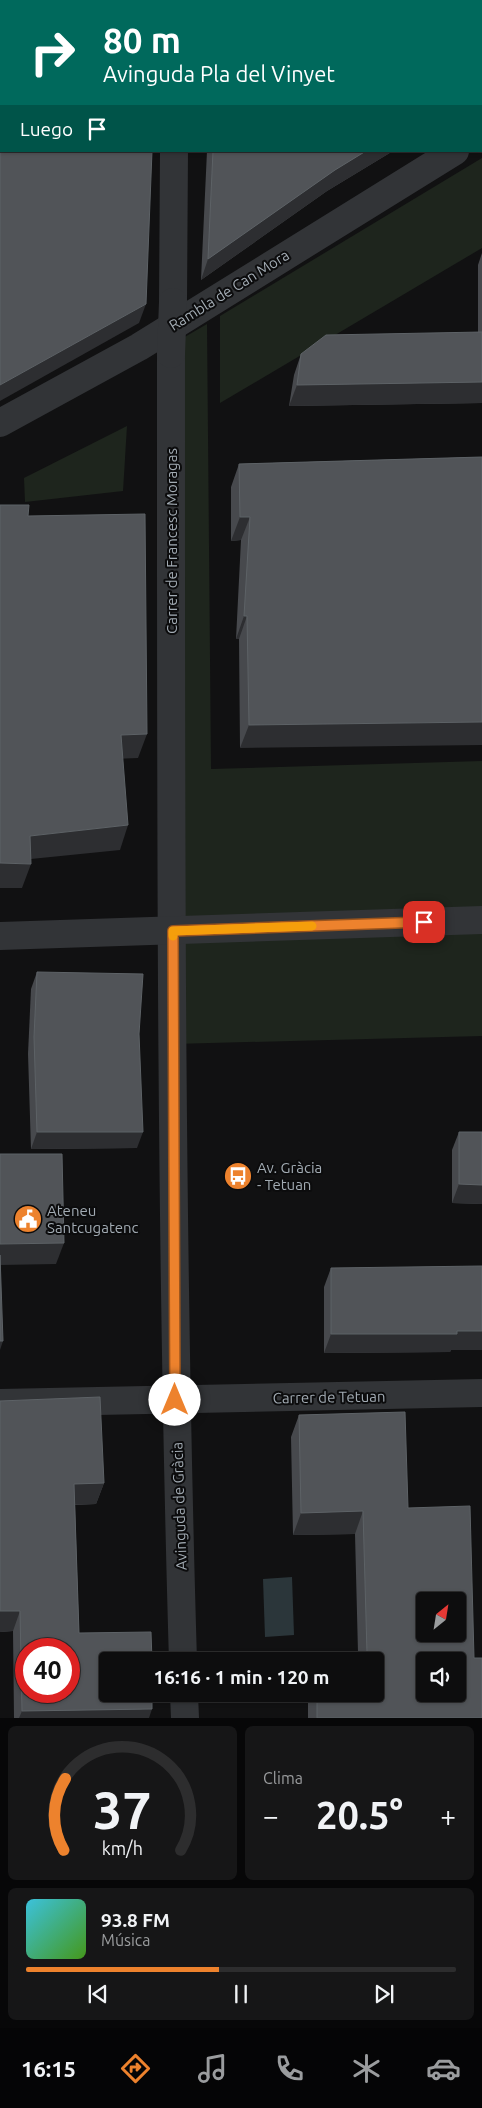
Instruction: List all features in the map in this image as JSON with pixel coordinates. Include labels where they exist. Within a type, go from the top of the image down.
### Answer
[{"type":"street","name":"Carrer de Francesc Moragas","points":[[173,931],[171,354],[174,152]]},
{"type":"street","name":"Rambla de Can Mora","points":[[0,423],[139,347],[453,152]]},
{"type":"street","points":[[0,936],[482,920]]},
{"type":"street","name":"Avinguda de Gràcia","points":[[173,931],[175,1400],[183,1652]]},
{"type":"street","name":"Carrer de Tetuan","points":[[0,1403],[482,1393]]},
{"type":"street","points":[[184,1702],[185,1718]]},
{"type":"shaded area","points":[[482,158],[482,248],[220,403],[220,316]]},
{"type":"shaded area","points":[[207,324],[211,769],[482,761],[482,1036],[173,1044],[171,345]]},
{"type":"shaded area","points":[[127,426],[123,491],[25,502],[24,478]]},
{"type":"shaded area","points":[[292,1577],[294,1635],[265,1637],[263,1579]]},
{"type":"building","points":[[0,152],[152,152],[146,304],[0,385]]},
{"type":"building","points":[[213,152],[364,152],[335,170],[208,259]]},
{"type":"building","points":[[482,332],[482,382],[297,385],[301,354],[326,335]]},
{"type":"building","points":[[482,457],[482,722],[249,725],[247,616],[244,616],[250,517],[240,517],[239,464]]},
{"type":"building","points":[[0,505],[29,505],[28,516],[145,514],[147,734],[121,735],[128,825],[30,836],[31,864],[0,863]]},
{"type":"building","points":[[37,972],[143,974],[139,1034],[143,1132],[37,1132],[34,1037]]},
{"type":"building","points":[[459,1132],[482,1132],[482,1185],[459,1184]]},
{"type":"building","name":"Ateneu Santcugatenc","points":[[0,1154],[62,1154],[64,1243],[0,1244]]},
{"type":"building","points":[[0,1255],[3,1341],[0,1341]]},
{"type":"building","points":[[482,1266],[482,1331],[457,1331],[457,1334],[331,1334],[331,1268]]},
{"type":"building","points":[[100,1397],[104,1483],[74,1484],[79,1633],[151,1632],[152,1652],[99,1652],[99,1702],[152,1702],[152,1709],[22,1711],[22,1703],[80,1703],[80,1638],[21,1638],[20,1611],[0,1611],[0,1401]]},
{"type":"building","points":[[405,1412],[408,1508],[470,1506],[474,1658],[482,1658],[482,1718],[317,1718],[317,1702],[384,1702],[384,1652],[367,1652],[363,1511],[301,1513],[299,1415]]},
{"type":"slow traffic","points":[[173,936],[173,931],[312,926]]},
{"type":"place","name":"Av. Gràcia - Tetuan","points":[[238,1176]]},
{"type":"place","name":"Ateneu Santcugatenc","points":[[28,1219]]},
{"type":"route","points":[[175,1400],[173,931],[424,922]]}]
